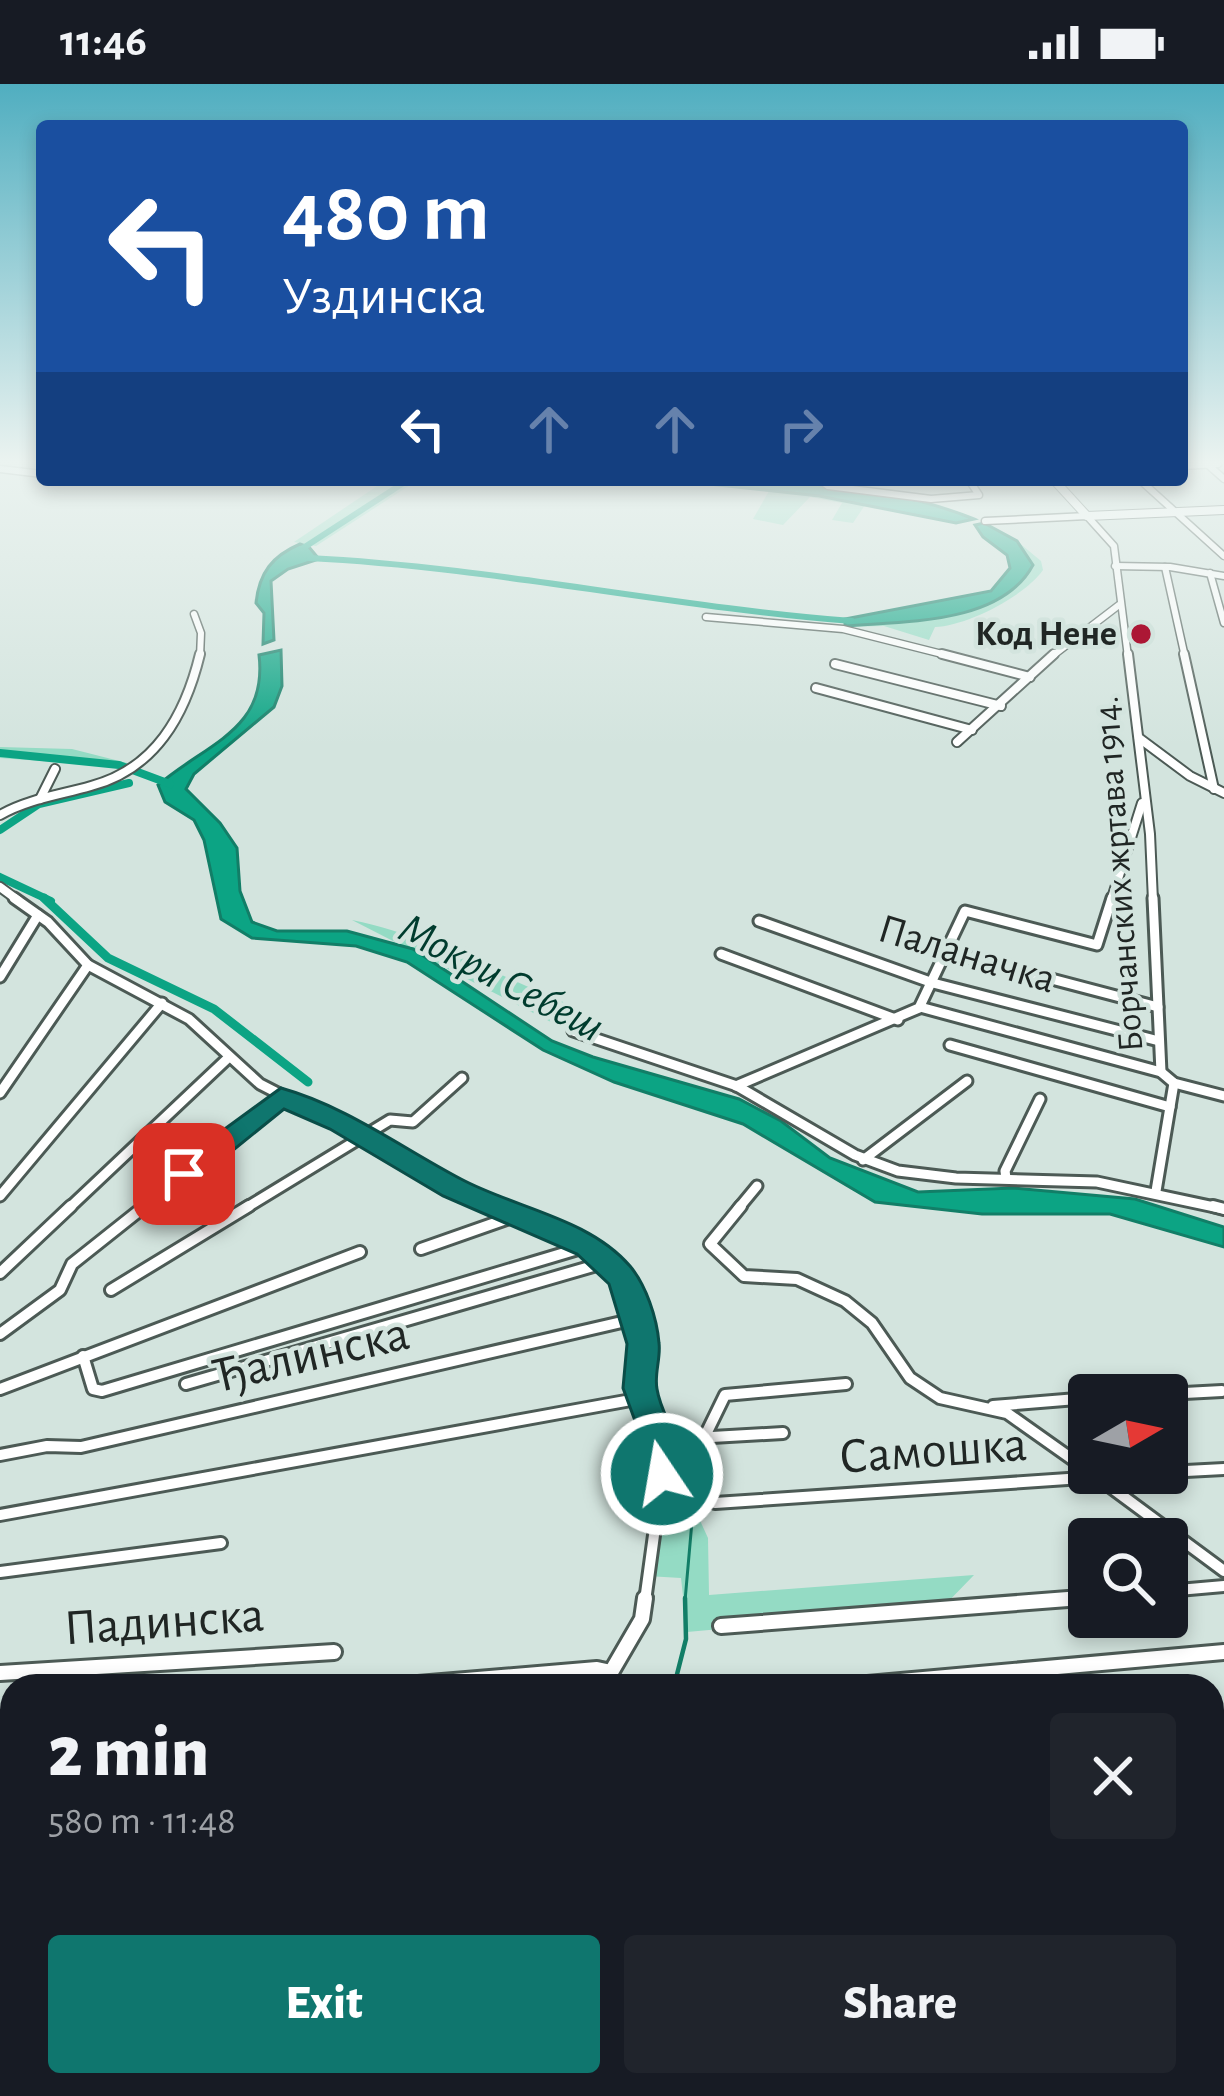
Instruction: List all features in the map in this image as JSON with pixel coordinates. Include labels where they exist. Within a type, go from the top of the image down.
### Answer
[{"type":"street","name":"Борчанских жртава 1914.","points":[[1114,558],[1150,834],[1161,1072]]},
{"type":"street","points":[[1115,566],[1224,576]]},
{"type":"street","points":[[1165,567],[1219,791]]},
{"type":"street","points":[[1210,573],[1224,623]]},
{"type":"street","points":[[957,742],[1086,626],[1119,605]]},
{"type":"street","points":[[2,812],[135,772],[179,713],[202,656],[202,629],[194,614]]},
{"type":"street","points":[[706,617],[843,629],[1030,677]]},
{"type":"street","points":[[835,664],[1001,706]]},
{"type":"street","points":[[816,688],[972,730]]},
{"type":"street","points":[[1139,738],[1219,791]]},
{"type":"street","points":[[40,799],[56,769]]},
{"type":"street","points":[[736,1086],[920,1007],[962,912],[970,910],[1097,945],[1143,800]]},
{"type":"street","points":[[0,887],[38,915],[88,965],[197,1026],[228,1058],[281,1097],[364,1135],[454,1188],[588,1246],[608,1262],[628,1288],[639,1318],[642,1397],[664,1462],[644,1612],[635,1637],[610,1674]]},
{"type":"street","points":[[0,977],[38,915]]},
{"type":"street","name":"Паланачка","points":[[759,921],[933,983],[1159,1041]]},
{"type":"street","points":[[945,951],[1157,1007]]},
{"type":"street","points":[[721,954],[898,1020]]},
{"type":"street","points":[[0,1094],[88,965]]},
{"type":"street","points":[[0,1196],[162,1003]]},
{"type":"street","points":[[920,1007],[1161,1072],[1174,1083],[1224,1096]]},
{"type":"street","points":[[572,1031],[736,1086],[773,1103],[863,1160],[944,1179],[1074,1180],[1156,1191],[1224,1209]]},
{"type":"street","points":[[950,1045],[1170,1106]]},
{"type":"street","points":[[0,1273],[228,1058]]},
{"type":"street","points":[[111,1290],[390,1120],[413,1122],[462,1078]]},
{"type":"street","points":[[863,1160],[967,1082]]},
{"type":"street","points":[[1156,1191],[1174,1083]]},
{"type":"street","points":[[0,1334],[60,1290],[72,1264],[281,1097]]},
{"type":"street","points":[[1006,1178],[1005,1171],[1040,1099]]},
{"type":"street","points":[[757,1186],[712,1238],[714,1250],[744,1276],[797,1279],[844,1301],[872,1323],[910,1378],[940,1398],[993,1406],[1068,1401]]},
{"type":"street","points":[[421,1249],[515,1216]]},
{"type":"street","points":[[83,1356],[93,1389],[102,1391],[588,1246]]},
{"type":"street","points":[[0,1389],[361,1252]]},
{"type":"street","points":[[186,1384],[608,1262]]},
{"type":"street","name":"Ђалинска","points":[[0,1455],[47,1446],[81,1447],[639,1318]]},
{"type":"street","points":[[705,1436],[724,1395],[846,1384]]},
{"type":"street","points":[[1188,1392],[1222,1390]]},
{"type":"street","points":[[0,1515],[642,1397]]},
{"type":"street","points":[[993,1406],[1068,1456]]},
{"type":"street","points":[[660,1440],[783,1432]]},
{"type":"street","points":[[1188,1471],[1224,1469]]},
{"type":"street","name":"Самошка","points":[[716,1503],[1068,1476]]},
{"type":"street","points":[[1121,1494],[1224,1571]]},
{"type":"street","points":[[0,1572],[220,1544]]},
{"type":"street","points":[[1188,1589],[1224,1586]]},
{"type":"street","points":[[721,1626],[1068,1599]]},
{"type":"street","name":"Падинска","points":[[0,1673],[334,1652]]},
{"type":"street","points":[[979,1674],[1224,1652]]},
{"type":"street","points":[[537,1674],[597,1669],[602,1674]]},
{"type":"shaded area","points":[[1008,558],[1028,558],[1033,565],[1018,585],[975,609],[922,620],[845,626],[845,619],[991,591],[1010,568]]},
{"type":"shaded area","points":[[1029,558],[1041,561],[1043,570],[1022,590],[994,608],[935,627],[929,640],[884,626],[844,627],[1016,588],[1033,564]]},
{"type":"shaded area","points":[[319,559],[288,569],[271,581],[274,640],[263,644],[264,613],[256,603],[260,583],[275,560]]},
{"type":"shaded area","points":[[281,650],[282,686],[274,707],[194,774],[186,789],[237,848],[240,891],[252,922],[277,931],[347,931],[413,949],[552,1041],[739,1099],[781,1121],[830,1158],[918,1192],[1013,1188],[1135,1199],[1224,1227],[1224,1247],[1110,1214],[982,1214],[875,1202],[743,1124],[614,1082],[543,1050],[407,962],[356,946],[252,938],[221,919],[204,840],[194,820],[165,802],[158,785],[244,718],[259,680],[259,655]]},
{"type":"shaded area","points":[[0,747],[72,749],[139,766],[129,772],[111,766],[0,758]]},
{"type":"shaded area","points":[[352,920],[435,946],[568,1004],[551,1022]]},
{"type":"shaded area","points":[[692,1503],[708,1538],[709,1595],[974,1575],[941,1609],[687,1632],[681,1578],[647,1576],[656,1505]]},
{"type":"waterway","points":[[309,558],[445,570],[852,621]]},
{"type":"waterway","points":[[0,753],[119,765],[170,784]]},
{"type":"waterway","points":[[0,830],[39,804],[129,783]]},
{"type":"waterway","points":[[0,877],[51,901]]},
{"type":"waterway","points":[[44,898],[108,958],[214,1009],[308,1082]]},
{"type":"waterway","points":[[685,1600],[698,1453]]},
{"type":"waterway","points":[[677,1674],[686,1639],[685,1600]]},
{"type":"place","name":"Код Нене","points":[[1141,634]]},
{"type":"route","points":[[184,1174],[281,1097],[340,1122],[454,1188],[598,1252],[621,1276],[642,1330],[640,1388],[660,1440],[662,1474]]},
{"type":"water label","name":"Мокри Себеш","points":[[501,978]]}]
